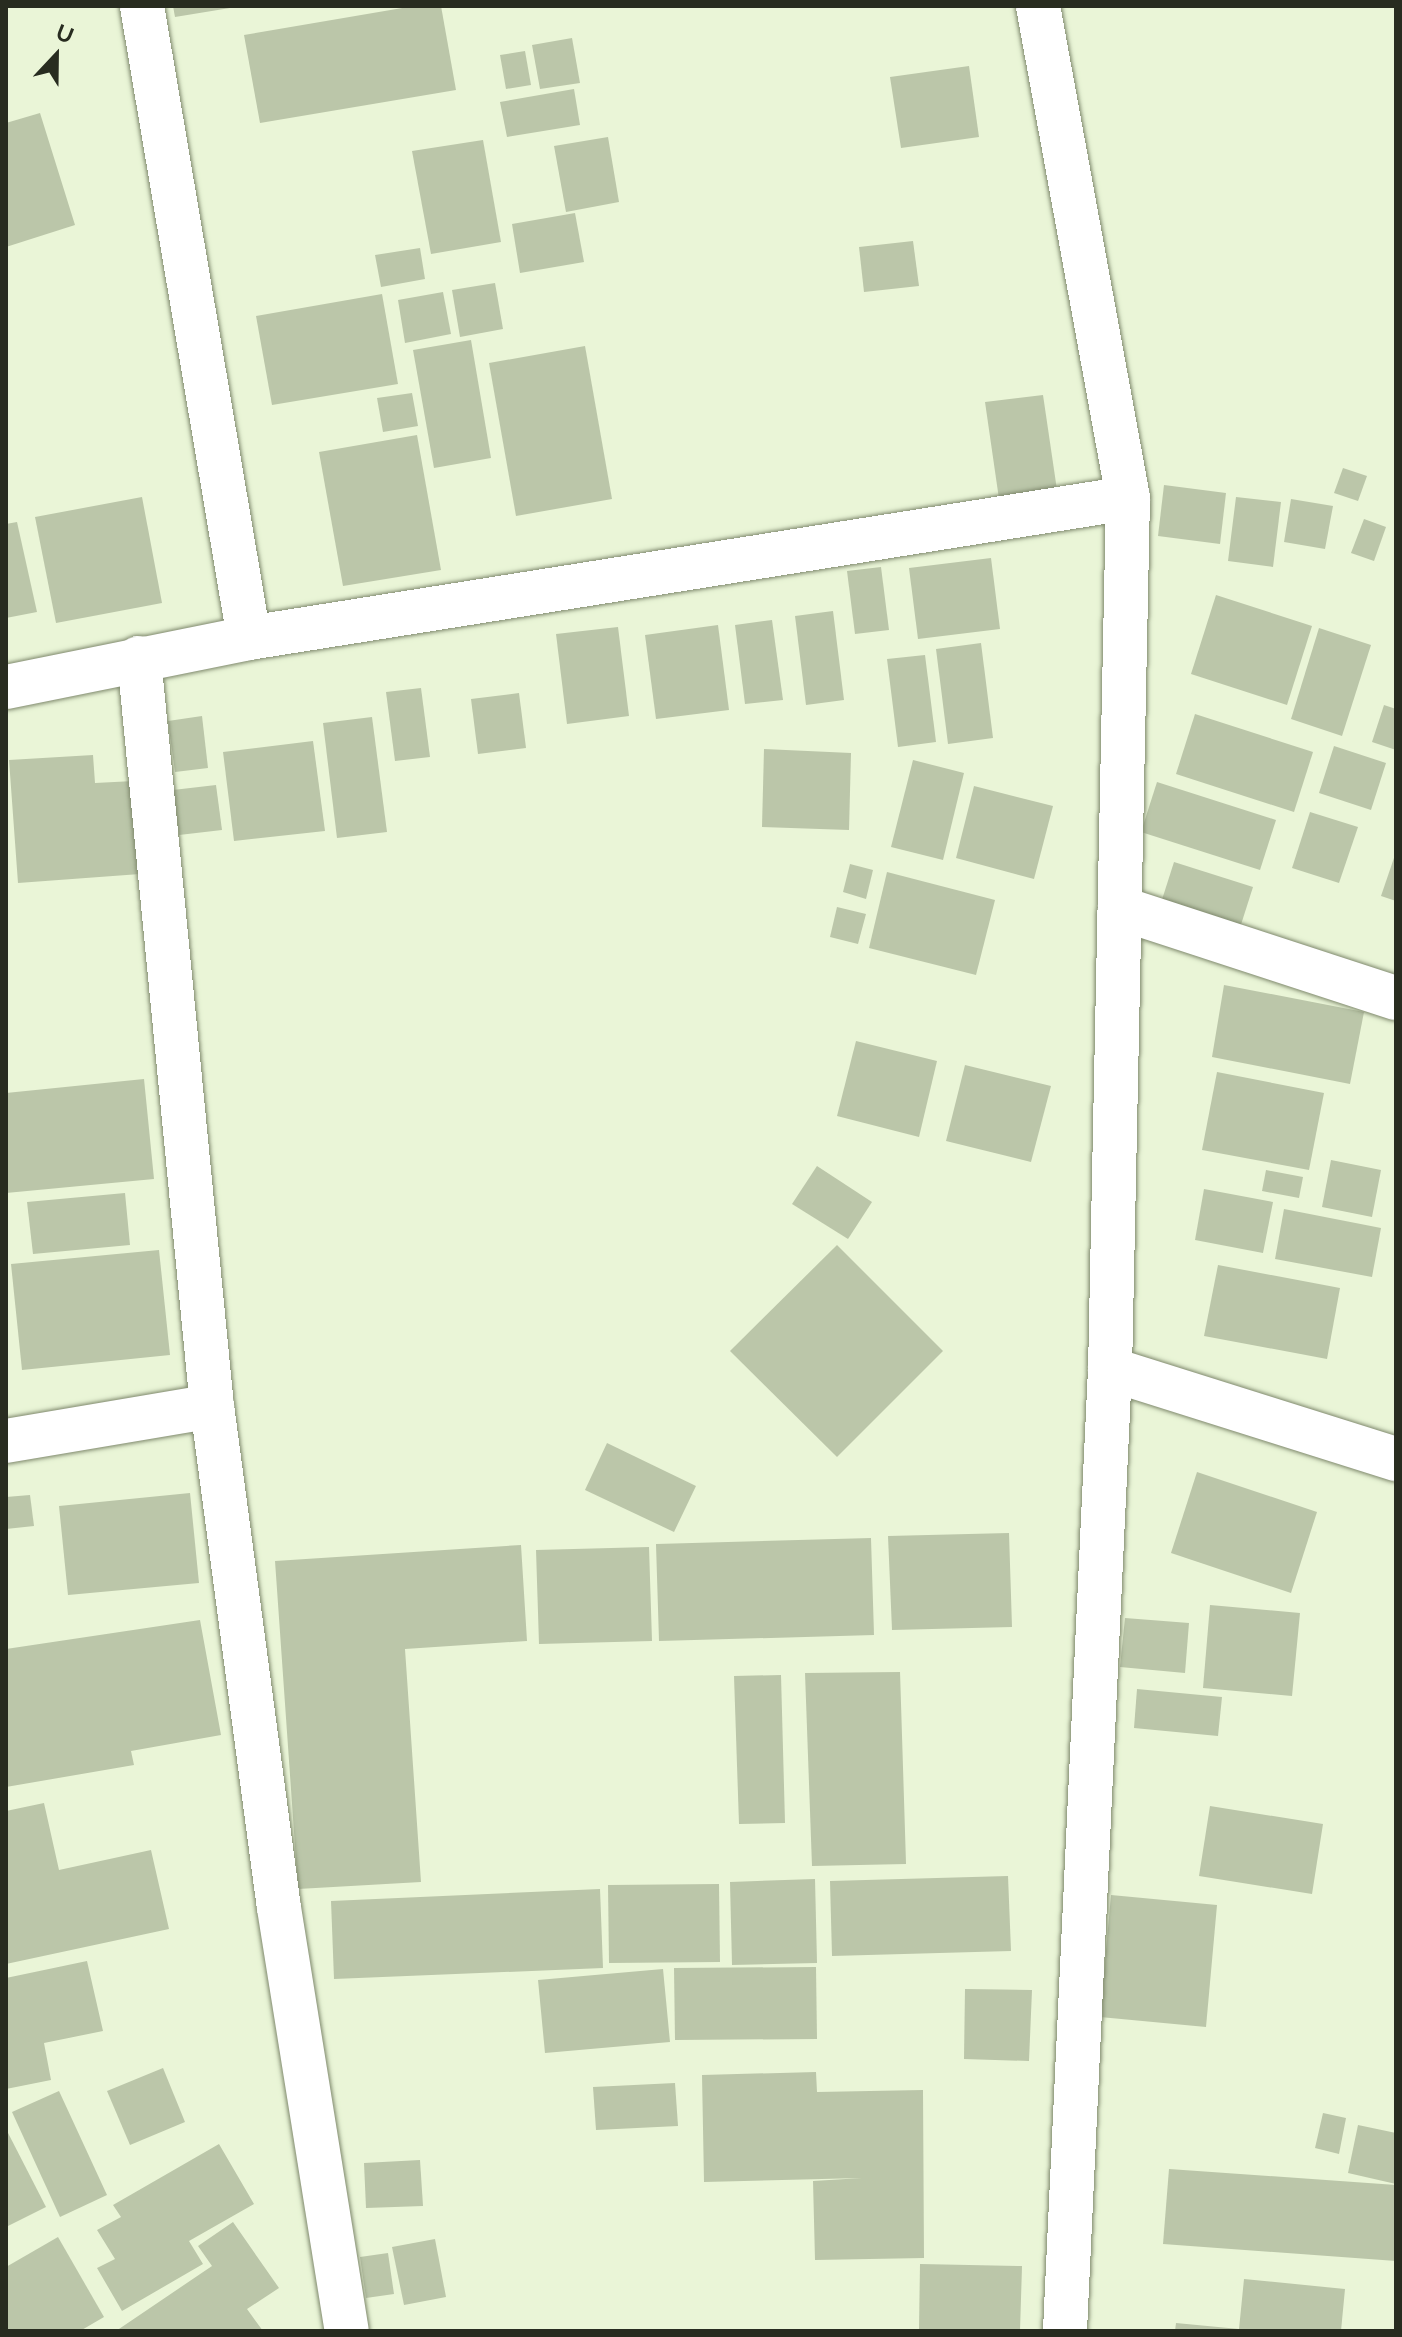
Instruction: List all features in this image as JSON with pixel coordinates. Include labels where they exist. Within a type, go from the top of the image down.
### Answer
[{"type":"street","points":[[142,6],[249,638]]},
{"type":"street","points":[[1038,6],[1128,498],[1110,1369],[1065,2331]]},
{"type":"street","points":[[6,687],[249,638],[1128,498]]},
{"type":"street","points":[[139,658],[212,1406],[279,1908],[347,2331]]},
{"type":"street","points":[[1120,908],[1396,998]]},
{"type":"street","points":[[1110,1369],[1396,1459]]},
{"type":"street","points":[[6,1441],[212,1406]]},
{"type":"building","points":[[173,6],[230,6],[230,8],[175,17]]},
{"type":"building","points":[[414,6],[441,6],[456,90],[260,123],[244,35]]},
{"type":"building","points":[[572,38],[580,83],[540,89],[532,45]]},
{"type":"building","points":[[525,51],[531,85],[506,89],[500,55]]},
{"type":"building","points":[[969,66],[979,137],[901,148],[890,77]]},
{"type":"building","points":[[574,89],[580,125],[507,137],[500,102]]},
{"type":"building","points":[[40,113],[75,225],[6,247],[6,123]]},
{"type":"building","points":[[608,137],[619,202],[566,212],[554,146]]},
{"type":"building","points":[[483,140],[501,242],[431,254],[412,151]]},
{"type":"building","points":[[575,213],[584,262],[520,273],[512,224]]},
{"type":"building","points":[[913,241],[919,286],[864,292],[859,247]]},
{"type":"building","points":[[420,248],[425,279],[381,287],[375,255]]},
{"type":"building","points":[[495,283],[503,329],[460,337],[452,290]]},
{"type":"building","points":[[443,292],[451,334],[405,343],[398,300]]},
{"type":"building","points":[[382,294],[398,384],[272,405],[256,316]]},
{"type":"building","points":[[471,340],[491,458],[434,468],[413,350]]},
{"type":"building","points":[[585,346],[612,499],[516,516],[489,363]]},
{"type":"building","points":[[412,393],[418,426],[383,432],[377,398]]},
{"type":"building","points":[[1043,395],[1057,490],[999,499],[985,402]]},
{"type":"building","points":[[417,435],[441,570],[343,586],[319,452]]},
{"type":"building","points":[[1343,468],[1367,476],[1358,501],[1334,493]]},
{"type":"building","points":[[1164,485],[1226,493],[1220,544],[1158,536]]},
{"type":"building","points":[[142,497],[162,603],[56,623],[35,517]]},
{"type":"building","points":[[1236,497],[1281,502],[1273,567],[1228,561]]},
{"type":"building","points":[[1291,499],[1333,506],[1325,549],[1284,542]]},
{"type":"building","points":[[1364,519],[1386,527],[1374,561],[1351,553]]},
{"type":"building","points":[[17,522],[37,612],[6,618],[6,524]]},
{"type":"building","points":[[991,558],[1000,629],[918,639],[909,568]]},
{"type":"building","points":[[881,567],[889,630],[855,634],[847,571]]},
{"type":"building","points":[[1216,595],[1312,626],[1287,705],[1191,674]]},
{"type":"building","points":[[833,611],[844,700],[806,705],[795,616]]},
{"type":"building","points":[[772,620],[783,700],[745,704],[735,625]]},
{"type":"building","points":[[718,625],[729,710],[656,719],[645,635]]},
{"type":"building","points":[[618,627],[629,716],[567,724],[556,634]]},
{"type":"building","points":[[1319,628],[1371,645],[1342,736],[1291,719]]},
{"type":"building","points":[[981,643],[993,738],[948,744],[936,649]]},
{"type":"building","points":[[925,655],[936,742],[898,747],[887,659]]},
{"type":"building","points":[[421,688],[430,757],[395,761],[386,692]]},
{"type":"building","points":[[519,693],[526,748],[478,754],[471,699]]},
{"type":"building","points":[[1384,705],[1396,709],[1396,750],[1372,742]]},
{"type":"building","points":[[1195,714],[1313,752],[1294,812],[1176,774]]},
{"type":"building","points":[[202,716],[208,768],[175,772],[168,721]]},
{"type":"building","points":[[372,717],[387,832],[337,838],[323,723]]},
{"type":"building","points":[[313,741],[325,831],[234,841],[223,752]]},
{"type":"building","points":[[1334,746],[1386,763],[1371,810],[1319,793]]},
{"type":"building","points":[[764,749],[851,753],[849,830],[762,827]]},
{"type":"building","points":[[93,755],[95,783],[134,781],[140,874],[18,883],[9,760]]},
{"type":"building","points":[[913,760],[964,773],[943,860],[891,847]]},
{"type":"building","points":[[1157,782],[1276,820],[1260,870],[1141,832]]},
{"type":"building","points":[[216,785],[222,830],[179,835],[173,790]]},
{"type":"building","points":[[974,786],[1053,806],[1034,879],[956,858]]},
{"type":"building","points":[[1310,812],[1358,827],[1339,883],[1292,868]]},
{"type":"building","points":[[1396,852],[1396,901],[1381,896]]},
{"type":"building","points":[[1174,862],[1253,887],[1238,934],[1159,909]]},
{"type":"building","points":[[850,864],[873,870],[866,899],[843,892]]},
{"type":"building","points":[[887,872],[995,900],[976,975],[869,948]]},
{"type":"building","points":[[837,907],[866,914],[858,944],[830,937]]},
{"type":"building","points":[[1224,985],[1364,1012],[1350,1084],[1212,1057]]},
{"type":"building","points":[[856,1041],[937,1061],[919,1137],[837,1116]]},
{"type":"building","points":[[965,1065],[1051,1086],[1031,1162],[946,1141]]},
{"type":"building","points":[[1217,1072],[1324,1093],[1309,1170],[1202,1150]]},
{"type":"building","points":[[144,1079],[154,1179],[6,1193],[6,1093]]},
{"type":"building","points":[[1331,1160],[1381,1170],[1372,1217],[1322,1207]]},
{"type":"building","points":[[817,1166],[872,1202],[848,1239],[792,1204]]},
{"type":"building","points":[[1266,1170],[1303,1177],[1299,1198],[1262,1191]]},
{"type":"building","points":[[1204,1189],[1273,1202],[1263,1253],[1195,1240]]},
{"type":"building","points":[[125,1193],[130,1245],[33,1254],[27,1202]]},
{"type":"building","points":[[1284,1209],[1381,1228],[1372,1277],[1275,1259]]},
{"type":"building","points":[[837,1245],[943,1351],[837,1457],[730,1351]]},
{"type":"building","points":[[159,1250],[170,1355],[22,1370],[11,1264]]},
{"type":"building","points":[[1218,1265],[1340,1288],[1327,1359],[1204,1336]]},
{"type":"building","points":[[607,1443],[696,1486],[674,1532],[585,1490]]},
{"type":"building","points":[[1197,1472],[1317,1512],[1291,1593],[1171,1553]]},
{"type":"building","points":[[190,1493],[199,1583],[68,1595],[59,1506]]},
{"type":"building","points":[[30,1495],[34,1526],[6,1529],[6,1497]]},
{"type":"building","points":[[1009,1533],[1012,1627],[892,1630],[888,1536]]},
{"type":"building","points":[[871,1538],[874,1635],[659,1641],[656,1544]]},
{"type":"building","points":[[521,1545],[527,1641],[405,1649],[421,1882],[298,1889],[275,1561]]},
{"type":"building","points":[[649,1547],[652,1641],[539,1644],[536,1550]]},
{"type":"building","points":[[1210,1605],[1300,1613],[1292,1696],[1203,1688]]},
{"type":"building","points":[[1125,1618],[1189,1623],[1185,1673],[1120,1667]]},
{"type":"building","points":[[200,1620],[221,1735],[131,1751],[134,1765],[6,1787],[6,1649]]},
{"type":"building","points":[[900,1672],[906,1864],[812,1866],[805,1673]]},
{"type":"building","points":[[781,1675],[785,1823],[739,1824],[734,1676]]},
{"type":"building","points":[[1137,1689],[1222,1697],[1218,1736],[1134,1728]]},
{"type":"building","points":[[44,1803],[59,1870],[151,1850],[169,1929],[6,1964],[6,1811]]},
{"type":"building","points":[[1210,1806],[1323,1824],[1312,1894],[1199,1876]]},
{"type":"building","points":[[1008,1876],[1011,1951],[832,1956],[830,1881]]},
{"type":"building","points":[[815,1879],[817,1963],[732,1965],[730,1882]]},
{"type":"building","points":[[719,1884],[720,1962],[609,1963],[608,1885]]},
{"type":"building","points":[[600,1889],[603,1968],[334,1979],[331,1901]]},
{"type":"building","points":[[1111,1895],[1217,1905],[1206,2027],[1100,2017]]},
{"type":"building","points":[[87,1961],[103,2031],[44,2043],[51,2080],[6,2089],[6,1978]]},
{"type":"building","points":[[816,1967],[817,2039],[675,2040],[674,1968]]},
{"type":"building","points":[[663,1969],[670,2042],[545,2053],[538,1980]]},
{"type":"building","points":[[965,1989],[1032,1990],[1029,2061],[964,2059]]},
{"type":"building","points":[[163,2068],[185,2122],[130,2145],[107,2091]]},
{"type":"building","points":[[816,2072],[817,2092],[923,2090],[924,2258],[815,2260],[813,2181],[862,2178],[704,2182],[702,2075]]},
{"type":"building","points":[[675,2083],[678,2126],[596,2130],[593,2087]]},
{"type":"building","points":[[59,2091],[107,2195],[60,2217],[12,2112]]},
{"type":"building","points":[[1323,2113],[1346,2118],[1339,2154],[1315,2148]]},
{"type":"building","points":[[1358,2125],[1396,2133],[1396,2184],[1348,2173]]},
{"type":"building","points":[[6,2129],[46,2207],[6,2227]]},
{"type":"building","points":[[219,2144],[254,2204],[189,2241],[203,2264],[122,2311],[97,2268],[115,2259],[97,2230],[121,2217],[113,2205]]},
{"type":"building","points":[[420,2160],[423,2206],[366,2208],[364,2163]]},
{"type":"building","points":[[1169,2169],[1396,2185],[1396,2261],[1163,2244]]},
{"type":"building","points":[[233,2222],[279,2288],[247,2309],[263,2331],[116,2331],[212,2266],[198,2246]]},
{"type":"building","points":[[58,2237],[104,2317],[80,2331],[6,2331],[6,2267]]},
{"type":"building","points":[[435,2239],[446,2297],[404,2305],[392,2247]]},
{"type":"building","points":[[388,2253],[394,2294],[366,2298],[360,2257]]},
{"type":"building","points":[[920,2264],[1022,2266],[1020,2331],[919,2330]]},
{"type":"building","points":[[1244,2279],[1345,2289],[1341,2331],[1175,2331],[1176,2323],[1239,2329]]}]
